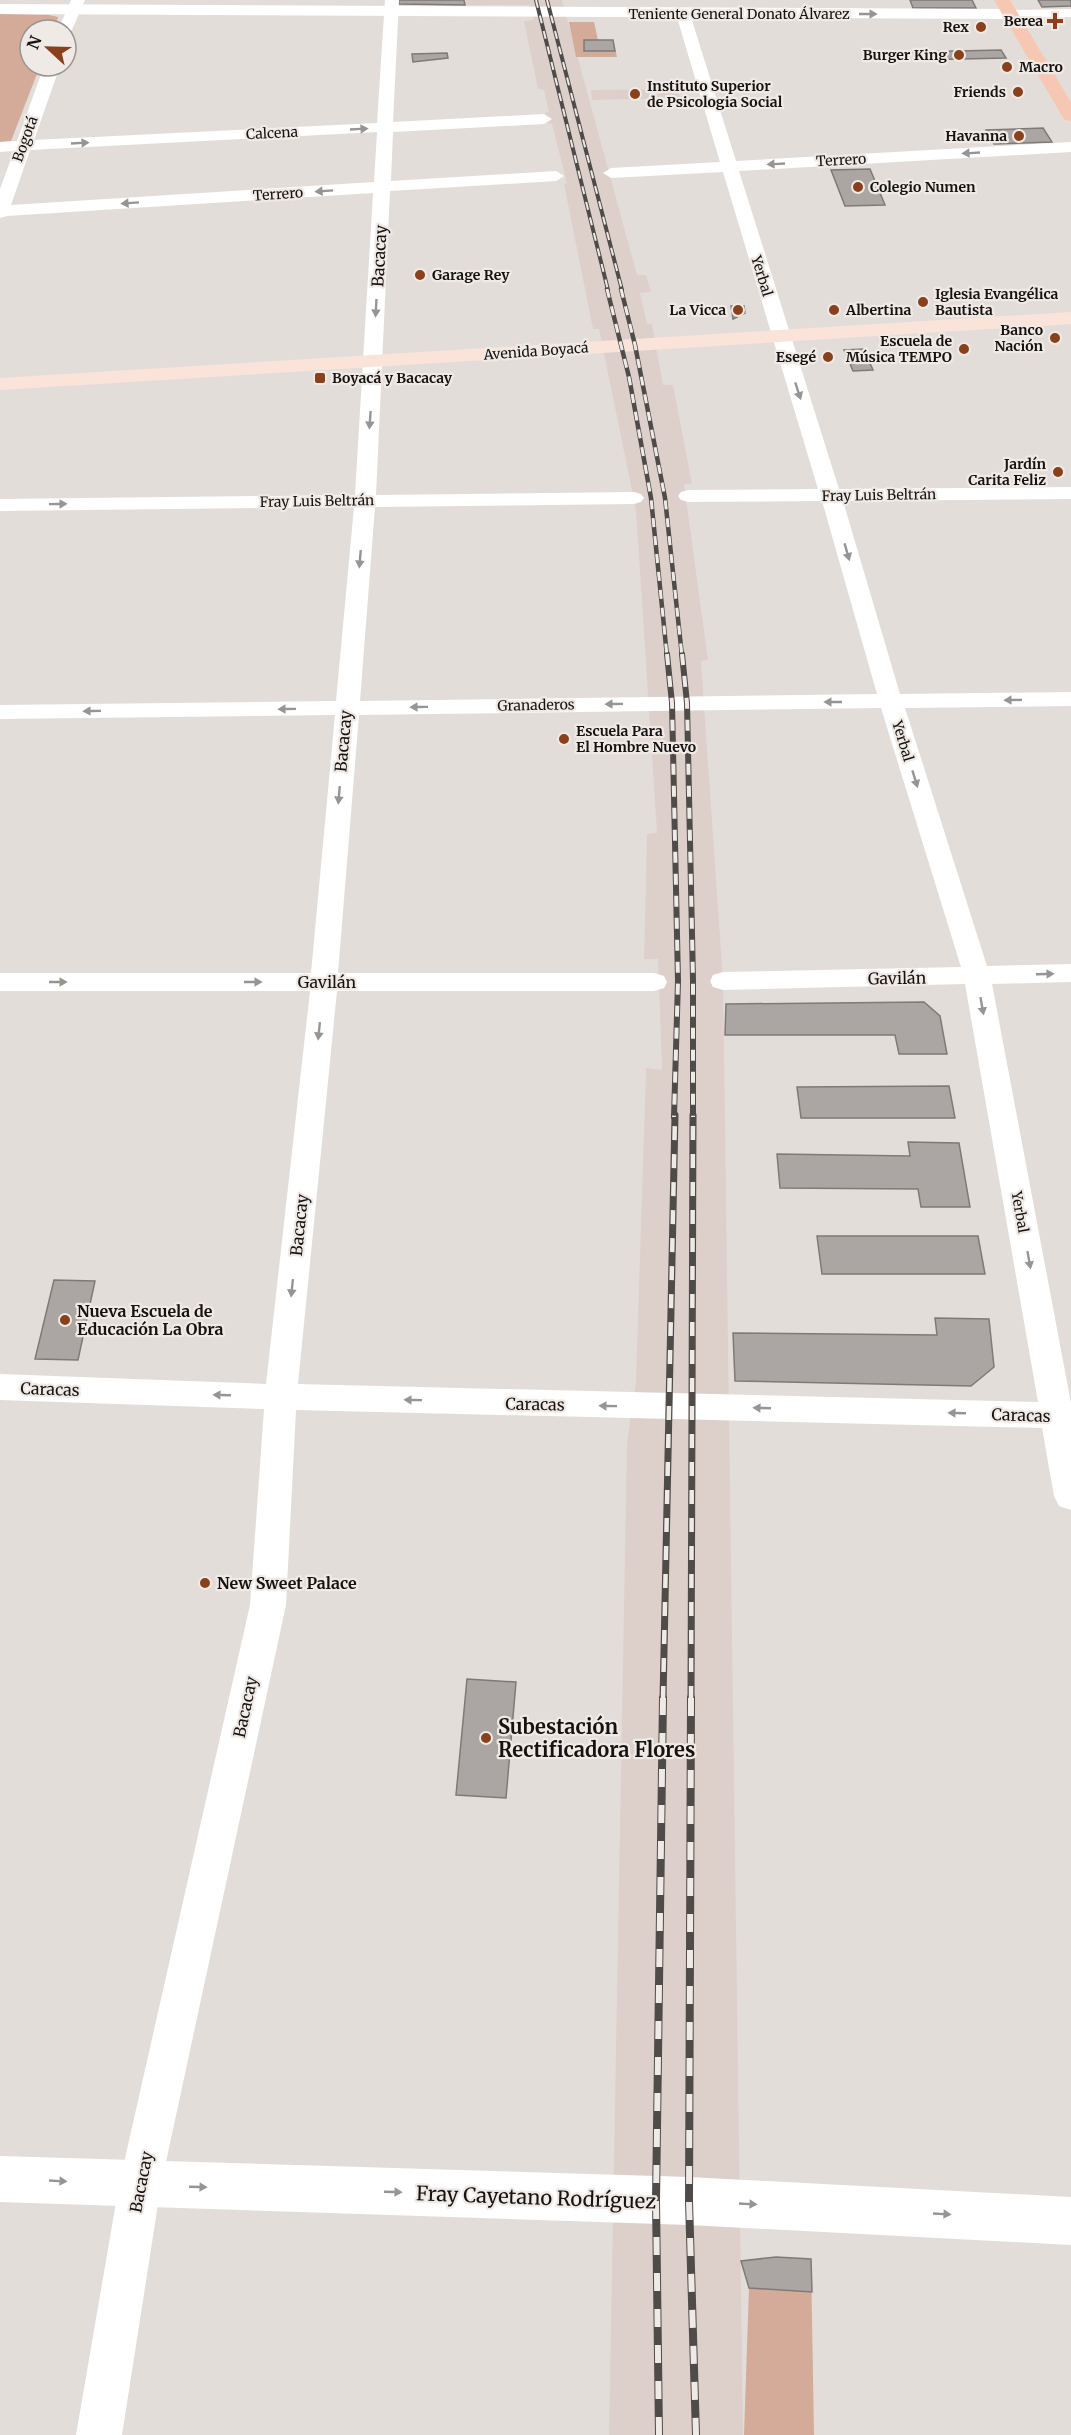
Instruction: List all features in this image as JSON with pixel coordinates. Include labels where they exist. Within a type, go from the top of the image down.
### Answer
[{"type":"main road","points":[[1006,7],[1071,116]]},
{"type":"main road","name":"Avenida Boyacá","points":[[0,384],[1071,318]]},
{"type":"street","name":"Teniente General Donato Álvarez","points":[[0,9],[76,4],[1006,7]]},
{"type":"street","name":"Bacacay","points":[[99,2435],[140,2185],[268,1605],[281,1397],[324,982],[365,501],[383,187],[384,127],[393,6]]},
{"type":"street","name":"Yerbal","points":[[681,7],[976,976],[1064,1416],[1071,1496]]},
{"type":"street","points":[[1006,7],[1071,13]]},
{"type":"street","name":"Bogotá","points":[[0,212],[48,78]]},
{"type":"street","name":"Calcena","points":[[0,147],[544,119]]},
{"type":"street","name":"Terrero","points":[[610,173],[1071,147]]},
{"type":"street","name":"Terrero","points":[[0,212],[556,176]]},
{"type":"street","name":"Fray Luis Beltrán","points":[[688,496],[1071,493]]},
{"type":"street","name":"Fray Luis Beltrán","points":[[0,505],[634,498]]},
{"type":"street","name":"Granaderos","points":[[0,711],[1071,699]]},
{"type":"street","name":"Gavilán","points":[[723,981],[1071,973]]},
{"type":"street","name":"Gavilán","points":[[0,982],[654,982]]},
{"type":"street","name":"Caracas","points":[[0,1388],[1064,1416]]},
{"type":"street","name":"Fray Cayetano Rodríguez","points":[[0,2179],[689,2201],[1071,2221]]},
{"type":"shaded area","points":[[466,0],[562,0],[637,275],[646,275],[651,292],[640,293],[647,324],[652,324],[663,385],[673,385],[692,484],[684,484],[708,660],[701,661],[723,981],[743,2435],[609,2435],[627,1442],[636,1382],[646,1068],[662,1070],[658,959],[644,959],[647,834],[657,833],[636,510],[599,329],[593,329],[564,184],[567,183],[552,124],[548,123],[545,113],[549,112],[544,90],[538,89],[524,21],[534,20],[529,5],[466,5]]},
{"type":"shaded area","points":[[0,14],[58,17],[18,18],[18,78],[35,78],[11,141],[0,142]]},
{"type":"shaded area","points":[[569,22],[594,22],[598,40],[613,40],[617,57],[576,57]]},
{"type":"shaded area","name":"Instituto Superior de Psicologia Social","points":[[678,89],[680,98],[592,100],[591,90]]},
{"type":"shaded area","points":[[776,2257],[811,2259],[814,2435],[744,2435],[749,2288],[741,2261]]},
{"type":"building","points":[[399,0],[464,0],[465,5],[399,4]]},
{"type":"building","points":[[910,0],[972,0],[976,8],[913,8]]},
{"type":"building","points":[[1038,0],[1071,0],[1071,6],[1042,7]]},
{"type":"building","points":[[584,40],[613,40],[615,51],[584,51]]},
{"type":"building","name":"Burger King","points":[[1001,50],[1006,58],[917,60],[913,52]]},
{"type":"building","points":[[447,53],[448,58],[413,62],[412,54]]},
{"type":"building","name":"Havanna","points":[[1043,128],[1052,142],[994,144],[986,130]]},
{"type":"building","name":"Colegio Numen","points":[[870,169],[885,205],[845,206],[831,170]]},
{"type":"building","name":"La Vicca","points":[[731,306],[744,306],[745,313],[733,319]]},
{"type":"building","points":[[864,349],[873,370],[853,371],[844,350]]},
{"type":"building","points":[[924,1002],[940,1016],[947,1054],[899,1054],[895,1035],[725,1035],[726,1004]]},
{"type":"building","points":[[949,1086],[955,1118],[801,1118],[797,1087]]},
{"type":"building","points":[[908,1142],[959,1143],[970,1207],[921,1207],[918,1189],[780,1188],[777,1154],[910,1156]]},
{"type":"building","points":[[817,1236],[978,1236],[985,1274],[822,1274]]},
{"type":"building","name":"Nueva Escuela de Educación La Obra","points":[[54,1280],[95,1281],[78,1360],[35,1359]]},
{"type":"building","points":[[935,1318],[989,1319],[994,1367],[971,1386],[735,1381],[733,1333],[937,1335]]},
{"type":"building","name":"Subestación Rectificadora Flores","points":[[467,1679],[516,1682],[506,1798],[456,1795]]},
{"type":"building","points":[[776,2257],[811,2259],[812,2292],[749,2288],[741,2261]]},
{"type":"railway","points":[[536,0],[608,290]]},
{"type":"railway","points":[[547,0],[622,290]]},
{"type":"railway","points":[[607,289],[629,377],[651,498],[667,656]]},
{"type":"railway","points":[[621,289],[635,345],[665,498],[682,656]]},
{"type":"railway","points":[[667,654],[672,703],[678,981],[674,1117]]},
{"type":"railway","points":[[682,654],[687,703],[693,980],[693,1115]]},
{"type":"railway","points":[[663,1700],[675,1115]]},
{"type":"railway","points":[[691,1700],[693,1115]]},
{"type":"railway","points":[[659,2435],[656,2200],[663,1698]]},
{"type":"railway","points":[[691,1698],[689,2201],[696,2435]]},
{"type":"place","name":"Berea","points":[[1055,21]]},
{"type":"place","name":"Rex","points":[[981,27]]},
{"type":"place","name":"Burger King","points":[[959,55]]},
{"type":"place","name":"Macro","points":[[1007,67]]},
{"type":"place","name":"Friends","points":[[1018,92]]},
{"type":"place","name":"Instituto Superior de Psicologia Social","points":[[635,94]]},
{"type":"place","name":"Havanna","points":[[1019,136]]},
{"type":"place","name":"Colegio Numen","points":[[858,187]]},
{"type":"place","name":"Garage Rey","points":[[420,275]]},
{"type":"place","name":"Iglesia Evangélica Bautista","points":[[923,302]]},
{"type":"place","name":"La Vicca","points":[[738,310]]},
{"type":"place","name":"Albertina","points":[[834,310]]},
{"type":"place","name":"Banco Nación","points":[[1055,338]]},
{"type":"place","name":"Escuela de Música TEMPO","points":[[964,349]]},
{"type":"place","name":"Esegé","points":[[828,357]]},
{"type":"place","name":"Boyacá y Bacacay","points":[[320,378]]},
{"type":"place","name":"Jardín Carita Feliz","points":[[1058,472]]},
{"type":"place","name":"Escuela Para El Hombre Nuevo","points":[[564,739]]},
{"type":"place","name":"Nueva Escuela de Educación La Obra","points":[[65,1320]]},
{"type":"place","name":"New Sweet Palace","points":[[205,1583]]},
{"type":"place","name":"Subestación Rectificadora Flores","points":[[486,1738]]}]
